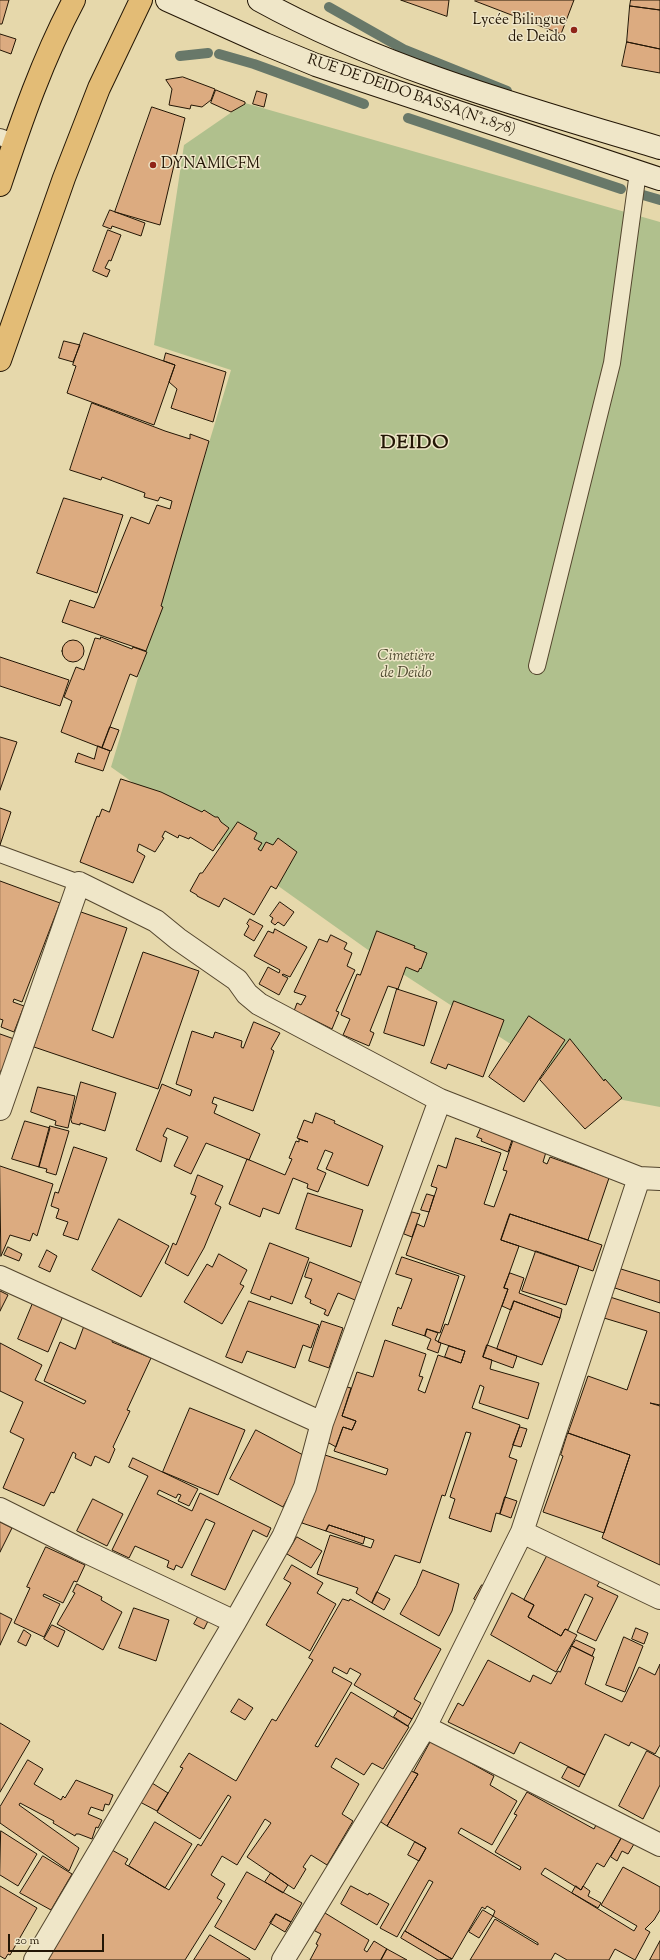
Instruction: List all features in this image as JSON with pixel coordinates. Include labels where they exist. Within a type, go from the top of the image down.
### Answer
[{"type":"main road","points":[[0,185],[7,140],[53,41],[74,0]]},
{"type":"main road","points":[[0,360],[64,178],[100,88],[141,0]]},
{"type":"street","name":"RUE DE DEIDO BASSA(N°1.878)","points":[[167,0],[316,65],[660,179]]},
{"type":"street","name":"RUE DE DEIDO BASSA(N°1.878)","points":[[259,0],[331,35],[407,67],[507,102],[660,148]]},
{"type":"street","points":[[0,1109],[79,883],[156,921],[178,939],[237,980],[247,994],[259,1004],[440,1100],[650,1179],[522,1532],[425,1727],[283,1960]]},
{"type":"street","points":[[35,1960],[235,1622],[283,1537],[305,1487],[322,1423],[440,1100]]},
{"type":"street","points":[[0,1277],[322,1423]]},
{"type":"street","points":[[0,1509],[78,1548],[235,1622]]},
{"type":"street","points":[[522,1532],[660,1598]]},
{"type":"street","points":[[425,1727],[660,1844]]},
{"type":"lane","points":[[537,666],[612,363],[638,172]]},
{"type":"lane","points":[[0,854],[79,883]]},
{"type":"green space","name":"Cimetière de Deido","points":[[245,103],[660,222],[660,1107],[586,1093],[392,967],[111,767],[231,370],[154,345],[184,145]]},
{"type":"building","points":[[0,0],[9,0],[2,24],[0,24]]},
{"type":"building","points":[[401,0],[449,0],[447,16]]},
{"type":"building","points":[[574,0],[561,34],[475,1]]},
{"type":"building","points":[[631,0],[660,0],[660,10],[630,6]]},
{"type":"building","points":[[630,6],[660,10],[660,49],[627,42]]},
{"type":"building","points":[[0,34],[16,39],[11,54],[0,50]]},
{"type":"building","points":[[627,42],[660,49],[660,73],[622,66]]},
{"type":"building","points":[[183,77],[215,89],[211,100],[202,107],[191,105],[190,109],[169,105],[172,89],[166,80]]},
{"type":"building","points":[[216,90],[245,102],[245,104],[231,112],[211,103]]},
{"type":"building","points":[[257,91],[267,94],[264,107],[253,104]]},
{"type":"building","name":"DYNAMICFM","points":[[152,107],[185,118],[160,225],[115,212]]},
{"type":"building","points":[[110,210],[145,223],[141,236],[112,226],[111,229],[103,226]]},
{"type":"building","points":[[108,230],[121,235],[111,261],[109,260],[105,268],[110,270],[107,277],[93,271]]},
{"type":"building","points":[[84,333],[175,365],[154,425],[67,393],[76,366],[73,365]]},
{"type":"building","points":[[64,341],[80,345],[73,362],[59,358]]},
{"type":"building","points":[[166,353],[226,372],[213,422],[171,408],[177,389],[169,382],[175,365],[164,361]]},
{"type":"building","points":[[92,403],[165,431],[190,439],[190,434],[209,441],[161,606],[163,607],[146,651],[62,622],[70,600],[94,608],[131,517],[149,524],[157,505],[170,509],[172,501],[160,497],[158,501],[144,497],[145,493],[102,477],[101,480],[70,470]]},
{"type":"building","points":[[64,498],[123,515],[97,593],[37,573]]},
{"type":"building","points":[[101,637],[132,649],[133,647],[147,652],[137,677],[130,674],[102,748],[61,732],[72,701],[64,697],[76,667],[84,670],[95,638],[100,639]]},
{"type":"building","points":[[73,640],[81,643],[84,651],[81,659],[73,662],[65,659],[62,651],[65,643]]},
{"type":"building","points":[[0,657],[69,680],[60,706],[0,686]]},
{"type":"building","points":[[110,727],[119,730],[111,751],[102,748]]},
{"type":"building","points":[[0,737],[17,742],[0,790]]},
{"type":"building","points":[[98,746],[110,751],[103,771],[75,762],[78,753],[94,759]]},
{"type":"building","points":[[121,779],[161,792],[202,812],[204,810],[215,817],[218,817],[221,822],[229,828],[213,851],[190,837],[189,839],[179,835],[178,838],[165,831],[162,837],[164,838],[155,852],[139,844],[137,851],[145,856],[133,883],[80,862],[97,816],[99,817],[102,809],[109,812]]},
{"type":"building","points":[[0,808],[11,812],[0,845]]},
{"type":"building","points":[[238,822],[257,833],[254,839],[262,843],[258,849],[261,851],[266,842],[273,845],[278,838],[297,852],[276,889],[271,886],[254,915],[224,898],[219,907],[190,891],[200,873],[202,873]]},
{"type":"building","points":[[0,881],[60,903],[22,1002],[14,999],[13,1002],[24,1006],[14,1032],[1,1027],[3,1020],[0,1019]]},
{"type":"building","points":[[280,902],[294,912],[284,926],[278,922],[275,925],[271,922],[273,918],[270,916]]},
{"type":"building","points":[[81,912],[127,928],[92,1030],[113,1038],[143,952],[199,971],[158,1089],[34,1047]]},
{"type":"building","points":[[250,919],[263,926],[254,941],[244,935],[249,926],[247,924]]},
{"type":"building","points":[[275,929],[307,947],[290,977],[283,974],[282,975],[288,978],[279,995],[259,984],[268,967],[279,973],[280,970],[254,956],[268,931],[273,933]]},
{"type":"building","points":[[377,931],[415,946],[414,948],[427,953],[421,969],[420,968],[418,972],[406,967],[398,989],[388,986],[370,1031],[374,1033],[369,1046],[343,1035],[350,1019],[341,1015],[357,974],[360,975]]},
{"type":"building","points":[[331,935],[347,943],[344,949],[352,953],[347,966],[355,970],[336,1011],[339,1012],[332,1029],[304,1015],[303,1018],[294,1011],[297,1003],[301,1005],[306,996],[294,992],[319,939],[327,942]]},
{"type":"building","points":[[397,989],[437,1002],[424,1046],[384,1033]]},
{"type":"building","points":[[454,1001],[504,1020],[483,1077],[448,1064],[446,1069],[431,1063]]},
{"type":"building","points":[[529,1016],[565,1040],[524,1102],[489,1077]]},
{"type":"building","points":[[254,1022],[280,1033],[271,1049],[274,1051],[253,1111],[214,1097],[212,1103],[217,1105],[214,1113],[260,1134],[249,1160],[206,1143],[191,1174],[174,1166],[188,1137],[167,1128],[163,1136],[167,1138],[161,1162],[136,1150],[162,1084],[190,1096],[192,1090],[176,1084],[192,1031],[213,1038],[215,1032],[242,1041],[241,1047],[243,1048]]},
{"type":"building","points":[[0,1034],[17,1040],[5,1073],[0,1071]]},
{"type":"building","points":[[570,1039],[604,1081],[605,1079],[622,1098],[585,1129],[540,1080]]},
{"type":"building","points":[[81,1082],[116,1093],[105,1131],[80,1123],[80,1125],[72,1123],[71,1120]]},
{"type":"building","points":[[38,1087],[75,1096],[68,1128],[55,1125],[56,1121],[31,1112]]},
{"type":"building","points":[[316,1113],[335,1121],[334,1123],[383,1146],[368,1186],[326,1169],[333,1153],[325,1150],[317,1169],[326,1173],[318,1192],[307,1188],[308,1184],[293,1178],[279,1214],[263,1208],[260,1217],[229,1204],[247,1159],[285,1175],[292,1159],[289,1158],[296,1141],[299,1142],[299,1139],[308,1142],[297,1138],[304,1120],[312,1123]]},
{"type":"building","points":[[25,1121],[50,1128],[39,1167],[12,1159]]},
{"type":"building","points":[[50,1126],[69,1131],[56,1175],[46,1172],[47,1169],[39,1167]]},
{"type":"building","points":[[481,1128],[512,1140],[508,1152],[481,1141],[482,1139],[477,1137]]},
{"type":"building","points":[[456,1138],[501,1153],[484,1204],[494,1207],[507,1171],[503,1170],[513,1140],[546,1152],[543,1162],[547,1164],[550,1157],[609,1178],[588,1240],[510,1214],[501,1240],[519,1246],[504,1288],[508,1289],[483,1357],[492,1360],[490,1369],[539,1383],[528,1419],[479,1403],[484,1387],[480,1385],[472,1408],[520,1425],[509,1457],[517,1460],[500,1514],[496,1513],[491,1532],[449,1518],[455,1499],[450,1497],[471,1433],[466,1432],[445,1496],[442,1495],[420,1563],[395,1555],[372,1603],[356,1593],[358,1588],[317,1574],[330,1535],[371,1548],[374,1540],[329,1525],[326,1531],[302,1523],[325,1455],[386,1475],[388,1469],[334,1451],[343,1427],[352,1430],[356,1421],[342,1416],[357,1372],[373,1377],[385,1340],[426,1354],[419,1376],[423,1377],[418,1390],[425,1393],[438,1355],[461,1363],[465,1351],[438,1342],[445,1324],[448,1325],[465,1276],[406,1255],[417,1224],[424,1227],[437,1188],[431,1186],[438,1165],[446,1168]]},
{"type":"building","points":[[74,1147],[107,1158],[78,1240],[63,1235],[68,1222],[56,1218],[59,1209],[51,1206],[55,1192],[58,1193]]},
{"type":"building","points":[[0,1166],[53,1184],[37,1236],[33,1233],[30,1241],[10,1235],[1,1256]]},
{"type":"building","points":[[198,1175],[223,1186],[215,1204],[221,1207],[204,1248],[188,1276],[165,1263],[173,1243],[176,1245],[196,1196],[191,1194]]},
{"type":"building","points":[[308,1193],[363,1210],[351,1247],[296,1229]]},
{"type":"building","points":[[427,1194],[434,1196],[429,1212],[421,1210]]},
{"type":"building","points":[[412,1212],[420,1214],[412,1237],[404,1234]]},
{"type":"building","points":[[510,1214],[602,1245],[593,1271],[501,1240]]},
{"type":"building","points":[[119,1219],[169,1246],[141,1297],[92,1270]]},
{"type":"building","points":[[270,1243],[309,1258],[292,1304],[271,1296],[270,1300],[251,1293]]},
{"type":"building","points":[[8,1247],[22,1254],[19,1261],[4,1255]]},
{"type":"building","points":[[47,1250],[57,1256],[50,1272],[39,1267]]},
{"type":"building","points":[[536,1251],[579,1266],[566,1305],[522,1291]]},
{"type":"building","points":[[219,1254],[247,1270],[240,1284],[244,1286],[222,1324],[184,1302],[207,1264],[212,1267]]},
{"type":"building","points":[[402,1257],[459,1276],[440,1333],[427,1329],[425,1336],[392,1325],[398,1307],[401,1309],[412,1279],[396,1274]]},
{"type":"building","points":[[310,1262],[362,1283],[355,1300],[338,1293],[328,1316],[324,1314],[326,1310],[310,1303],[311,1300],[305,1297],[312,1279],[305,1277]]},
{"type":"building","points":[[621,1269],[660,1281],[660,1303],[615,1288]]},
{"type":"building","points":[[510,1273],[524,1278],[519,1293],[562,1309],[560,1318],[514,1301],[511,1310],[502,1306],[508,1289],[504,1288]]},
{"type":"building","points":[[0,1291],[8,1295],[0,1311]]},
{"type":"building","points":[[610,1297],[660,1313],[660,1405],[650,1403],[660,1406],[660,1565],[602,1538],[630,1455],[568,1433],[588,1376],[627,1390],[647,1331],[604,1318]]},
{"type":"building","points":[[249,1301],[319,1325],[311,1348],[303,1345],[295,1368],[247,1351],[242,1363],[226,1357]]},
{"type":"building","points":[[514,1301],[560,1318],[542,1365],[497,1349]]},
{"type":"building","points":[[33,1303],[63,1316],[48,1352],[18,1339]]},
{"type":"building","points":[[322,1321],[343,1328],[329,1368],[309,1361]]},
{"type":"building","points":[[84,1327],[113,1339],[112,1342],[151,1358],[127,1410],[130,1411],[113,1447],[115,1449],[109,1463],[95,1456],[91,1466],[75,1458],[76,1454],[73,1452],[54,1493],[51,1492],[44,1506],[3,1488],[24,1439],[10,1432],[23,1402],[0,1391],[0,1343],[42,1365],[35,1380],[84,1404],[86,1401],[44,1381],[60,1342],[75,1349]]},
{"type":"building","points":[[427,1329],[438,1333],[435,1340],[441,1343],[438,1353],[427,1349],[431,1339],[425,1336]]},
{"type":"building","points":[[487,1345],[517,1356],[513,1368],[483,1357]]},
{"type":"building","points":[[449,1346],[465,1351],[461,1363],[445,1357]]},
{"type":"building","points":[[343,1386],[351,1388],[342,1416],[356,1421],[352,1430],[343,1427],[336,1447],[322,1439]]},
{"type":"building","points":[[190,1408],[245,1430],[218,1495],[163,1472]]},
{"type":"building","points":[[520,1427],[527,1429],[521,1447],[513,1445]]},
{"type":"building","points":[[256,1430],[305,1456],[303,1469],[283,1507],[230,1479]]},
{"type":"building","points":[[568,1433],[630,1455],[604,1533],[543,1512],[563,1456],[561,1455]]},
{"type":"building","points":[[133,1458],[198,1489],[189,1506],[178,1501],[181,1495],[178,1494],[176,1498],[159,1490],[157,1494],[192,1511],[200,1493],[271,1528],[267,1537],[253,1530],[225,1590],[191,1575],[215,1523],[206,1519],[182,1568],[176,1565],[174,1570],[167,1567],[169,1561],[135,1546],[129,1558],[112,1550],[148,1476],[129,1467]]},
{"type":"building","points":[[505,1497],[517,1501],[511,1518],[500,1514]]},
{"type":"building","points":[[93,1499],[123,1514],[107,1546],[77,1531]]},
{"type":"building","points":[[0,1522],[12,1528],[0,1552]]},
{"type":"building","points":[[329,1525],[365,1537],[363,1544],[326,1531]]},
{"type":"building","points":[[297,1537],[322,1551],[311,1568],[287,1554]]},
{"type":"building","points":[[46,1547],[85,1565],[77,1582],[74,1581],[63,1603],[44,1594],[43,1596],[60,1604],[44,1637],[14,1623],[30,1588],[27,1587]]},
{"type":"building","points":[[547,1556],[600,1581],[597,1586],[618,1596],[596,1641],[577,1632],[593,1598],[585,1594],[568,1630],[565,1629],[561,1636],[528,1617],[534,1605],[524,1600]]},
{"type":"building","points":[[292,1565],[323,1583],[317,1593],[336,1604],[310,1651],[266,1625],[291,1583],[284,1579]]},
{"type":"building","points":[[423,1570],[459,1584],[452,1611],[439,1636],[400,1614],[416,1586]]},
{"type":"building","points":[[77,1584],[102,1597],[101,1600],[122,1612],[103,1650],[57,1624],[75,1593],[73,1592]]},
{"type":"building","points":[[482,1585],[491,1589],[483,1604],[474,1599]]},
{"type":"building","points":[[377,1592],[390,1599],[384,1610],[372,1603]]},
{"type":"building","points":[[512,1593],[534,1605],[528,1617],[561,1636],[565,1629],[577,1635],[556,1672],[491,1635]]},
{"type":"building","points":[[343,1599],[349,1601],[350,1599],[441,1649],[414,1699],[421,1703],[412,1719],[354,1685],[361,1674],[350,1668],[347,1674],[334,1667],[332,1672],[352,1683],[315,1746],[318,1747],[351,1692],[409,1727],[383,1769],[372,1763],[364,1775],[336,1758],[331,1767],[359,1784],[342,1814],[353,1821],[327,1865],[311,1855],[303,1867],[306,1869],[294,1889],[247,1857],[271,1823],[265,1819],[237,1865],[222,1856],[211,1875],[225,1884],[217,1898],[222,1901],[185,1960],[48,1960],[112,1850],[128,1859],[125,1864],[169,1890],[198,1844],[201,1846],[231,1797],[228,1795],[200,1839],[157,1812],[183,1768],[180,1767],[189,1753],[236,1781],[272,1719],[276,1721],[313,1660],[309,1658]]},
{"type":"building","points":[[134,1608],[169,1620],[156,1661],[119,1648]]},
{"type":"building","points":[[202,1610],[211,1615],[204,1629],[194,1624]]},
{"type":"building","points":[[0,1613],[12,1619],[0,1645]]},
{"type":"building","points":[[52,1625],[65,1631],[58,1647],[44,1639]]},
{"type":"building","points":[[636,1628],[648,1633],[644,1644],[632,1639]]},
{"type":"building","points":[[24,1630],[31,1635],[26,1646],[18,1642]]},
{"type":"building","points":[[624,1637],[643,1646],[625,1692],[606,1685]]},
{"type":"building","points":[[576,1640],[595,1649],[592,1656],[572,1646]]},
{"type":"building","points":[[572,1646],[594,1657],[585,1684],[622,1702],[639,1667],[655,1675],[660,1664],[660,1745],[655,1754],[631,1742],[629,1746],[605,1734],[585,1775],[520,1742],[514,1754],[448,1722],[458,1703],[463,1706],[488,1660],[530,1682],[533,1675],[551,1684],[558,1671],[560,1672]]},
{"type":"building","points":[[239,1699],[253,1708],[245,1720],[231,1712]]},
{"type":"building","points":[[398,1711],[412,1719],[408,1726],[394,1717]]},
{"type":"building","points":[[0,1723],[30,1741],[0,1792]]},
{"type":"building","points":[[431,1741],[494,1776],[490,1785],[517,1801],[492,1845],[461,1828],[458,1833],[520,1870],[521,1867],[495,1852],[517,1815],[514,1814],[527,1792],[594,1829],[597,1823],[622,1837],[604,1867],[597,1863],[581,1890],[545,1868],[541,1874],[634,1931],[637,1926],[601,1905],[623,1867],[660,1887],[660,1910],[654,1920],[645,1929],[650,1932],[635,1960],[615,1949],[609,1960],[567,1960],[555,1953],[551,1960],[470,1960],[495,1919],[538,1945],[538,1943],[493,1916],[495,1911],[487,1906],[485,1909],[482,1907],[452,1959],[405,1931],[433,1882],[429,1880],[397,1937],[380,1928],[426,1848],[387,1826],[418,1774],[414,1772]]},
{"type":"building","points":[[647,1751],[660,1758],[660,1785],[643,1819],[619,1806]]},
{"type":"building","points":[[28,1760],[43,1769],[34,1784],[61,1800],[63,1796],[65,1798],[76,1780],[113,1795],[109,1805],[105,1804],[103,1811],[91,1807],[88,1814],[102,1820],[98,1828],[96,1827],[92,1839],[79,1834],[76,1834],[75,1836],[53,1823],[54,1821],[20,1803],[19,1805],[79,1848],[69,1871],[0,1823],[0,1807]]},
{"type":"building","points":[[568,1767],[585,1775],[579,1787],[562,1778]]},
{"type":"building","points":[[411,1771],[418,1774],[387,1826],[381,1822]]},
{"type":"building","points":[[152,1783],[168,1793],[157,1811],[140,1802]]},
{"type":"building","points":[[155,1822],[192,1844],[165,1888],[129,1866]]},
{"type":"building","points":[[1,1831],[37,1854],[18,1886],[0,1875]]},
{"type":"building","points":[[622,1837],[634,1844],[628,1854],[622,1851],[617,1861],[611,1857]]},
{"type":"building","points":[[415,1842],[426,1848],[419,1861],[408,1855]]},
{"type":"building","points":[[43,1856],[72,1874],[51,1910],[20,1893]]},
{"type":"building","points":[[247,1872],[302,1903],[291,1922],[276,1914],[255,1950],[215,1927]]},
{"type":"building","points":[[271,1873],[288,1885],[283,1893],[265,1882]]},
{"type":"building","points":[[0,1886],[37,1908],[10,1955],[8,1954],[5,1959],[0,1956]]},
{"type":"building","points":[[351,1886],[368,1895],[369,1893],[389,1904],[377,1925],[341,1904]]},
{"type":"building","points":[[576,1886],[581,1890],[583,1886],[590,1891],[588,1896],[601,1903],[598,1908],[572,1893]]},
{"type":"building","points":[[483,1910],[493,1916],[479,1938],[469,1932]]},
{"type":"building","points":[[325,1913],[369,1940],[364,1950],[367,1952],[374,1941],[387,1949],[381,1960],[310,1960],[318,1945],[316,1944],[321,1934],[315,1931]]},
{"type":"building","points":[[276,1914],[291,1922],[285,1932],[270,1923]]},
{"type":"building","points":[[405,1931],[452,1959],[438,1960],[401,1938]]},
{"type":"building","points":[[210,1935],[250,1959],[250,1960],[194,1960]]},
{"type":"building","points":[[660,1941],[660,1960],[650,1960]]},
{"type":"building","points":[[387,1949],[407,1960],[381,1960]]},
{"type":"waterway","points":[[329,7],[405,50],[507,91]]},
{"type":"waterway","points":[[180,56],[208,53]]},
{"type":"waterway","points":[[219,54],[254,64],[364,104]]},
{"type":"waterway","points":[[408,118],[621,189]]},
{"type":"waterway","points":[[643,195],[660,200]]},
{"type":"place","name":"Lycée Bilingue de Deido","points":[[574,30]]},
{"type":"place","name":"DYNAMICFM","points":[[153,165]]},
{"type":"district","name":"DEIDO","points":[[415,445]]}]
